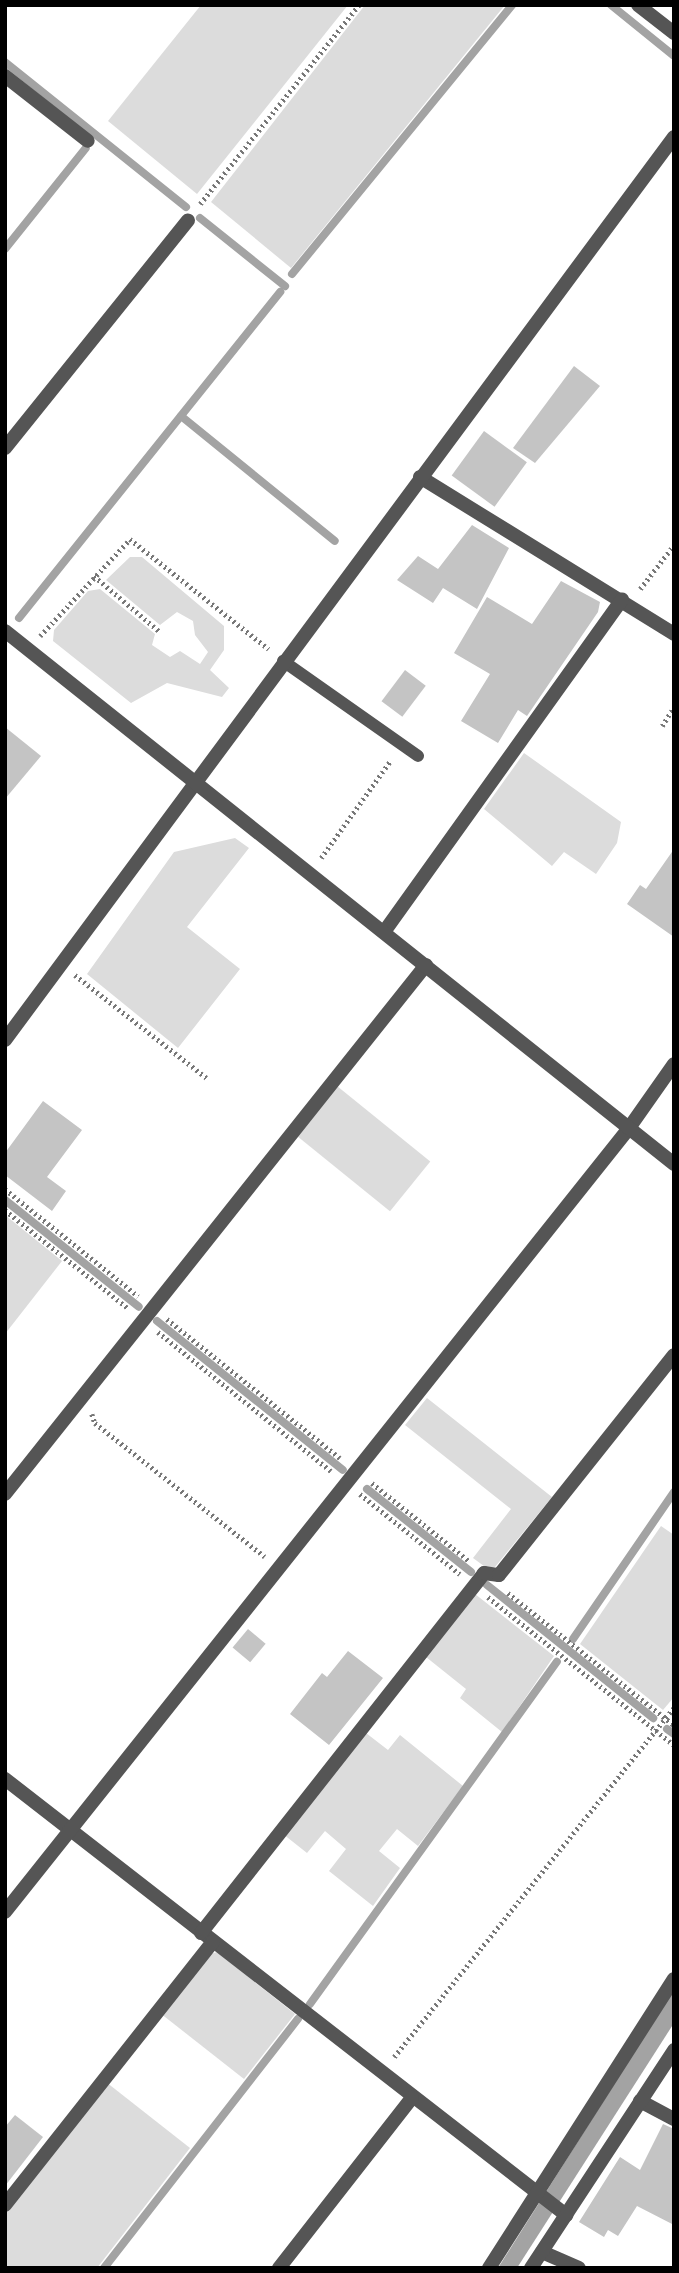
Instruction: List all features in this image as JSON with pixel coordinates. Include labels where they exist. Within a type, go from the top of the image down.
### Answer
[{"type":"street","points":[[638,5],[674,33]]},
{"type":"street","points":[[5,76],[88,141]]},
{"type":"street","points":[[5,1040],[194,780],[674,137]]},
{"type":"street","points":[[5,448],[188,220]]},
{"type":"street","points":[[419,477],[674,634]]},
{"type":"street","points":[[384,932],[626,602]]},
{"type":"street","points":[[5,631],[674,1164]]},
{"type":"street","points":[[5,1494],[426,965]]},
{"type":"street","points":[[5,1912],[629,1128],[674,1063]]},
{"type":"street","points":[[201,1933],[484,1573],[499,1575],[674,1355]]},
{"type":"street","points":[[5,1779],[537,2197],[561,2213]]},
{"type":"street","points":[[5,2205],[213,1942]]},
{"type":"street","points":[[489,2268],[537,2197],[674,1979]]},
{"type":"street","points":[[531,2268],[561,2213],[674,2050]]},
{"type":"street","points":[[279,2268],[412,2098]]},
{"type":"street","points":[[640,2101],[674,2119]]},
{"type":"street","points":[[542,2252],[579,2268]]},
{"type":"lane","points":[[283,661],[418,757]]},
{"type":"path","points":[[188,220],[359,5]]},
{"type":"path","points":[[30,650],[94,576],[131,539],[283,661]]},
{"type":"path","points":[[626,602],[674,545]]},
{"type":"path","points":[[94,576],[159,631]]},
{"type":"path","points":[[662,726],[674,708]]},
{"type":"path","points":[[310,873],[402,745]]},
{"type":"path","points":[[61,964],[206,1078]]},
{"type":"path","points":[[85,1394],[95,1423],[279,1568]]},
{"type":"path","points":[[381,2073],[674,1708]]},
{"type":"shaded area","points":[[201,5],[348,5],[197,194],[108,121]]},
{"type":"shaded area","points":[[365,5],[505,5],[291,268],[211,202]]},
{"type":"shaded area","points":[[130,557],[142,557],[224,626],[224,650],[210,670],[229,688],[222,697],[167,683],[131,703],[53,641],[54,630],[88,591],[100,589],[155,634],[152,645],[170,657],[180,651],[200,664],[208,652],[195,635],[193,621],[177,612],[160,625],[106,580]]},
{"type":"shaded area","points":[[524,753],[621,822],[617,843],[596,874],[564,852],[552,866],[484,809]]},
{"type":"shaded area","points":[[235,838],[249,848],[187,927],[240,969],[178,1048],[87,974],[174,852]]},
{"type":"shaded area","points":[[337,1086],[430,1162],[390,1211],[297,1136]]},
{"type":"shaded area","points":[[5,1215],[62,1261],[5,1334]]},
{"type":"shaded area","points":[[427,1398],[552,1497],[495,1567],[488,1569],[473,1558],[511,1509],[405,1425]]},
{"type":"shaded area","points":[[661,1526],[674,1535],[674,1697],[663,1710],[580,1644]]},
{"type":"shaded area","points":[[475,1594],[554,1656],[502,1732],[460,1698],[466,1689],[426,1657]]},
{"type":"shaded area","points":[[366,1733],[388,1750],[400,1735],[463,1786],[418,1846],[397,1829],[379,1851],[400,1868],[373,1906],[329,1871],[346,1849],[325,1831],[307,1853],[283,1834]]},
{"type":"shaded area","points":[[217,1952],[295,2014],[244,2079],[160,2013],[205,1956]]},
{"type":"shaded area","points":[[674,1989],[674,2023],[517,2268],[498,2268]]},
{"type":"shaded area","points":[[106,2082],[190,2148],[97,2268],[5,2268],[5,2212]]},
{"type":"building","points":[[574,366],[600,386],[535,463],[513,448]]},
{"type":"building","points":[[484,431],[527,462],[495,507],[452,475]]},
{"type":"building","points":[[472,525],[509,548],[477,609],[443,588],[433,603],[397,580],[418,556],[438,569]]},
{"type":"building","points":[[561,581],[600,602],[598,612],[527,716],[518,710],[498,743],[461,721],[490,674],[454,653],[487,597],[532,624]]},
{"type":"building","points":[[405,670],[426,686],[402,717],[382,701]]},
{"type":"building","points":[[5,727],[41,756],[5,799]]},
{"type":"building","points":[[674,849],[674,937],[627,904],[640,885],[646,889]]},
{"type":"building","points":[[43,1101],[82,1130],[47,1177],[66,1191],[52,1211],[5,1175],[5,1153]]},
{"type":"building","points":[[248,1629],[266,1644],[250,1662],[233,1647]]},
{"type":"building","points":[[348,1651],[383,1678],[329,1745],[290,1714],[322,1673],[327,1677]]},
{"type":"building","points":[[15,2115],[43,2137],[5,2186],[5,2127]]},
{"type":"building","points":[[663,2124],[674,2129],[674,2225],[637,2206],[618,2236],[608,2230],[604,2237],[579,2222],[620,2157],[640,2170]]},
{"type":"waterway","points":[[292,274],[512,5]]},
{"type":"waterway","points":[[611,5],[674,56]]},
{"type":"waterway","points":[[5,62],[186,207]]},
{"type":"waterway","points":[[5,249],[86,148]]},
{"type":"waterway","points":[[200,218],[285,286]]},
{"type":"waterway","points":[[19,618],[280,292]]},
{"type":"waterway","points":[[181,416],[335,541]]},
{"type":"waterway","points":[[5,1200],[139,1307]]},
{"type":"waterway","points":[[157,1321],[343,1470]]},
{"type":"waterway","points":[[367,1489],[471,1572]]},
{"type":"waterway","points":[[573,1639],[674,1492]]},
{"type":"waterway","points":[[487,1585],[653,1718]]},
{"type":"waterway","points":[[310,2004],[557,1662]]},
{"type":"waterway","points":[[667,1729],[674,1734]]},
{"type":"waterway","points":[[104,2268],[298,2019]]}]
